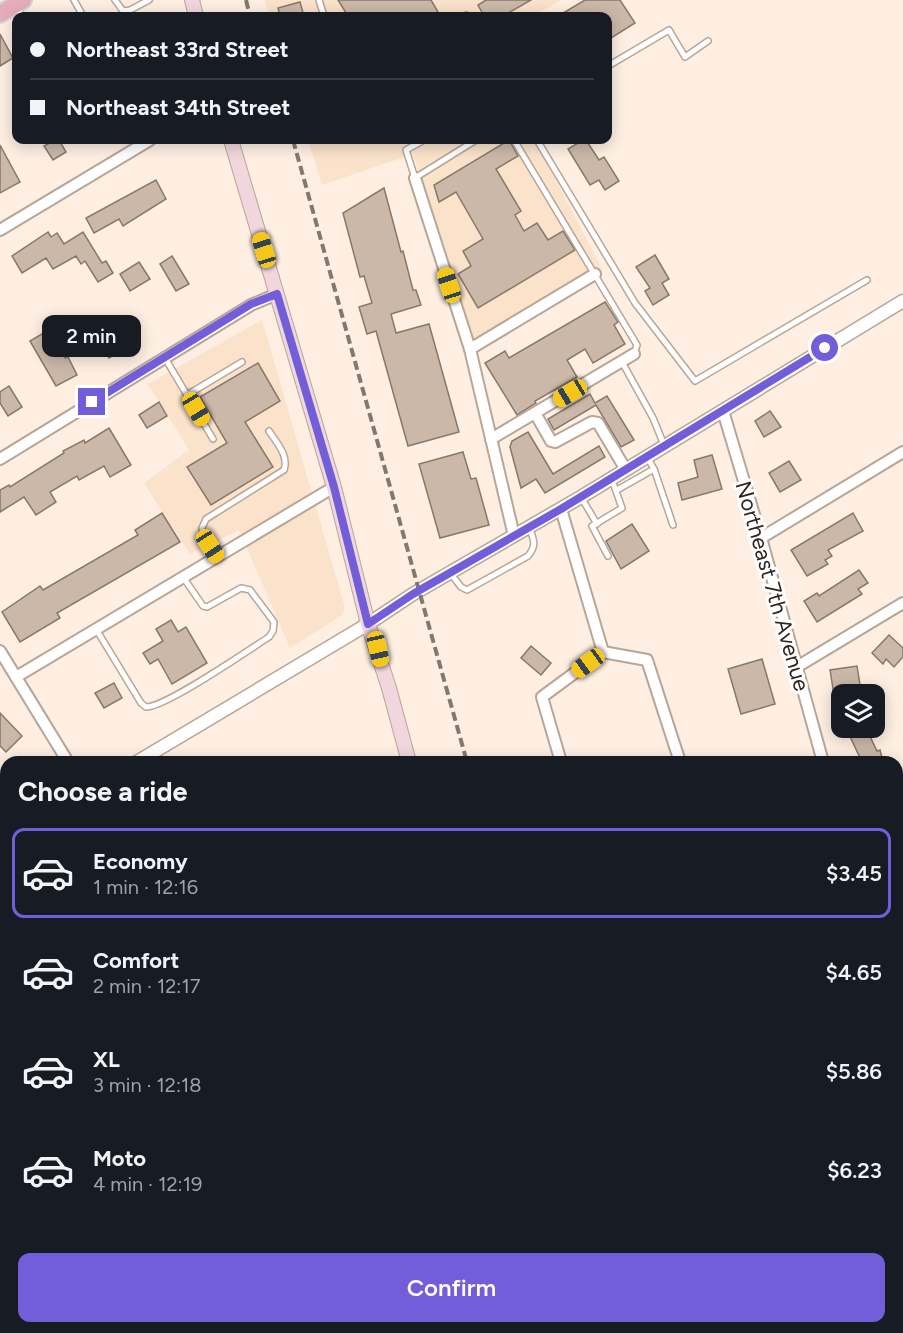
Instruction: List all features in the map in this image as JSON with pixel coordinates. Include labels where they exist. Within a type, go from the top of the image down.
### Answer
[{"type":"main road","points":[[0,14],[20,7]]},
{"type":"main road","points":[[232,144],[334,487],[368,624],[389,688],[407,756]]},
{"type":"street","points":[[0,230],[143,144]]},
{"type":"street","points":[[415,178],[470,349],[514,536]]},
{"type":"street","points":[[470,349],[595,274]]},
{"type":"street","points":[[0,459],[251,304],[277,294]]},
{"type":"street","points":[[147,756],[450,573],[581,497],[614,484],[626,470],[903,301]]},
{"type":"street","points":[[491,439],[634,354]]},
{"type":"street","name":"Northeast 7th Avenue","points":[[723,411],[821,756]]},
{"type":"street","points":[[535,413],[551,441],[555,442],[592,422],[598,423],[626,470]]},
{"type":"street","points":[[761,538],[903,452]]},
{"type":"street","points":[[16,677],[334,487]]},
{"type":"street","points":[[561,509],[603,652]]},
{"type":"street","points":[[795,668],[903,603]]},
{"type":"street","points":[[0,651],[64,756]]},
{"type":"street","points":[[559,756],[542,697],[603,652],[647,660],[678,756]]},
{"type":"lane","points":[[115,0],[123,11],[130,10],[149,0]]},
{"type":"lane","points":[[612,64],[669,30],[685,57],[708,41]]},
{"type":"lane","points":[[417,144],[406,150],[415,178],[470,144]]},
{"type":"lane","points":[[516,144],[637,345],[634,354]]},
{"type":"lane","points":[[539,144],[635,303],[695,381],[867,280]]},
{"type":"lane","points":[[165,358],[213,439]]},
{"type":"lane","points":[[187,395],[242,362]]},
{"type":"lane","points":[[622,362],[653,418],[665,446]]},
{"type":"lane","points":[[217,557],[203,536],[202,528],[206,519],[284,470],[286,458],[269,432]]},
{"type":"lane","points":[[647,457],[654,469],[673,525]]},
{"type":"lane","points":[[608,556],[592,526],[622,508],[614,484],[654,469]]},
{"type":"lane","points":[[581,497],[597,524]]},
{"type":"lane","points":[[450,573],[461,587],[467,590],[474,588],[528,556],[535,542],[529,527]]},
{"type":"lane","points":[[96,629],[141,703],[146,707],[162,702],[217,670],[269,637],[273,631],[274,622],[250,590],[241,588],[207,607],[200,602],[183,577]]},
{"type":"shaded area","points":[[264,0],[561,0],[540,12],[268,12]]},
{"type":"shaded area","points":[[309,144],[537,144],[603,271],[472,340],[413,154],[322,185]]},
{"type":"shaded area","points":[[262,320],[345,608],[342,615],[290,648],[239,530],[190,554],[144,483],[189,450],[148,384]]},
{"type":"building","points":[[338,0],[431,0],[438,12],[346,12]]},
{"type":"building","points":[[486,0],[531,0],[510,12],[482,12],[478,5]]},
{"type":"building","points":[[585,0],[620,0],[635,23],[612,37],[612,12],[565,12]]},
{"type":"building","points":[[300,2],[303,12],[279,12],[278,8]]},
{"type":"building","points":[[0,34],[12,59],[0,66]]},
{"type":"building","points":[[61,144],[66,152],[53,160],[44,146]]},
{"type":"building","points":[[502,144],[511,144],[518,156],[496,169],[521,211],[515,215],[524,231],[537,223],[548,240],[563,231],[575,250],[478,308],[458,274],[471,266],[463,251],[483,239],[456,192],[439,202],[434,185]]},
{"type":"building","points":[[576,144],[589,144],[599,160],[604,157],[619,181],[605,190],[599,180],[590,185],[568,149]]},
{"type":"building","points":[[0,145],[20,182],[0,193]]},
{"type":"building","points":[[156,180],[166,199],[123,226],[119,219],[94,233],[86,218]]},
{"type":"building","points":[[384,188],[413,290],[416,290],[421,305],[391,314],[396,333],[429,324],[459,432],[408,446],[376,331],[367,334],[359,307],[372,303],[364,276],[360,277],[343,213]]},
{"type":"building","points":[[48,232],[51,237],[57,233],[64,244],[83,232],[102,263],[106,261],[113,273],[98,282],[85,261],[81,264],[76,256],[53,269],[46,258],[22,273],[12,256]]},
{"type":"building","points":[[655,255],[669,279],[662,283],[669,295],[653,305],[645,291],[650,288],[636,267]]},
{"type":"building","points":[[172,256],[189,284],[176,291],[160,264]]},
{"type":"building","points":[[139,262],[150,279],[130,291],[120,274]]},
{"type":"building","points":[[605,302],[618,322],[614,325],[625,344],[593,363],[585,349],[567,360],[577,377],[535,401],[536,403],[517,415],[485,363],[505,351],[509,358]]},
{"type":"building","points":[[52,328],[57,336],[53,338],[65,358],[68,357],[77,375],[56,386],[30,341]]},
{"type":"building","points":[[113,333],[123,350],[109,358],[99,341]]},
{"type":"building","points":[[258,363],[280,401],[245,422],[273,467],[211,505],[187,467],[227,443],[200,397]]},
{"type":"building","points":[[9,386],[22,407],[8,416],[0,403],[0,392]]},
{"type":"building","points":[[590,394],[595,403],[607,396],[634,440],[621,447],[596,405],[554,430],[548,419]]},
{"type":"building","points":[[159,402],[167,416],[147,428],[139,415]]},
{"type":"building","points":[[770,411],[781,427],[764,437],[755,421]]},
{"type":"building","points":[[109,428],[131,465],[110,477],[104,466],[79,480],[77,476],[50,492],[56,502],[36,515],[24,497],[0,512],[0,490],[9,485],[10,487],[64,453],[63,451],[84,440],[85,443]]},
{"type":"building","points":[[528,432],[553,474],[599,446],[605,457],[545,493],[536,479],[521,488],[510,447],[512,441]]},
{"type":"building","points":[[463,452],[471,479],[476,478],[489,525],[440,538],[419,464]]},
{"type":"building","points":[[712,455],[722,489],[682,500],[678,483],[698,477],[694,460]]},
{"type":"building","points":[[789,461],[801,480],[780,492],[769,473]]},
{"type":"building","points":[[162,513],[180,542],[57,613],[60,618],[20,642],[2,612],[40,586],[43,590],[138,535],[135,530]]},
{"type":"building","points":[[853,513],[863,531],[828,550],[832,556],[825,560],[828,564],[807,576],[791,550]]},
{"type":"building","points":[[632,524],[649,551],[621,569],[606,541]]},
{"type":"building","points":[[859,570],[868,583],[858,589],[862,594],[817,622],[804,601],[817,593],[819,596]]},
{"type":"building","points":[[171,620],[178,632],[186,627],[207,663],[172,684],[158,659],[150,664],[143,653],[163,641],[156,629]]},
{"type":"building","points":[[889,635],[903,648],[903,657],[894,667],[886,659],[883,664],[872,653]]},
{"type":"building","points":[[531,646],[551,663],[541,675],[521,658]]},
{"type":"building","points":[[762,659],[775,704],[741,714],[728,669]]},
{"type":"building","points":[[857,666],[860,684],[832,684],[830,670]]},
{"type":"building","points":[[114,683],[122,698],[104,708],[95,693]]},
{"type":"building","points":[[0,713],[22,736],[6,752],[0,746]]},
{"type":"building","points":[[851,738],[871,738],[882,756],[859,756]]},
{"type":"railway","points":[[246,0],[249,12]]},
{"type":"railway","points":[[294,144],[465,756]]},
{"type":"route","points":[[92,402],[251,304],[277,294],[334,487],[368,624],[413,594],[561,509],[825,348]]}]
